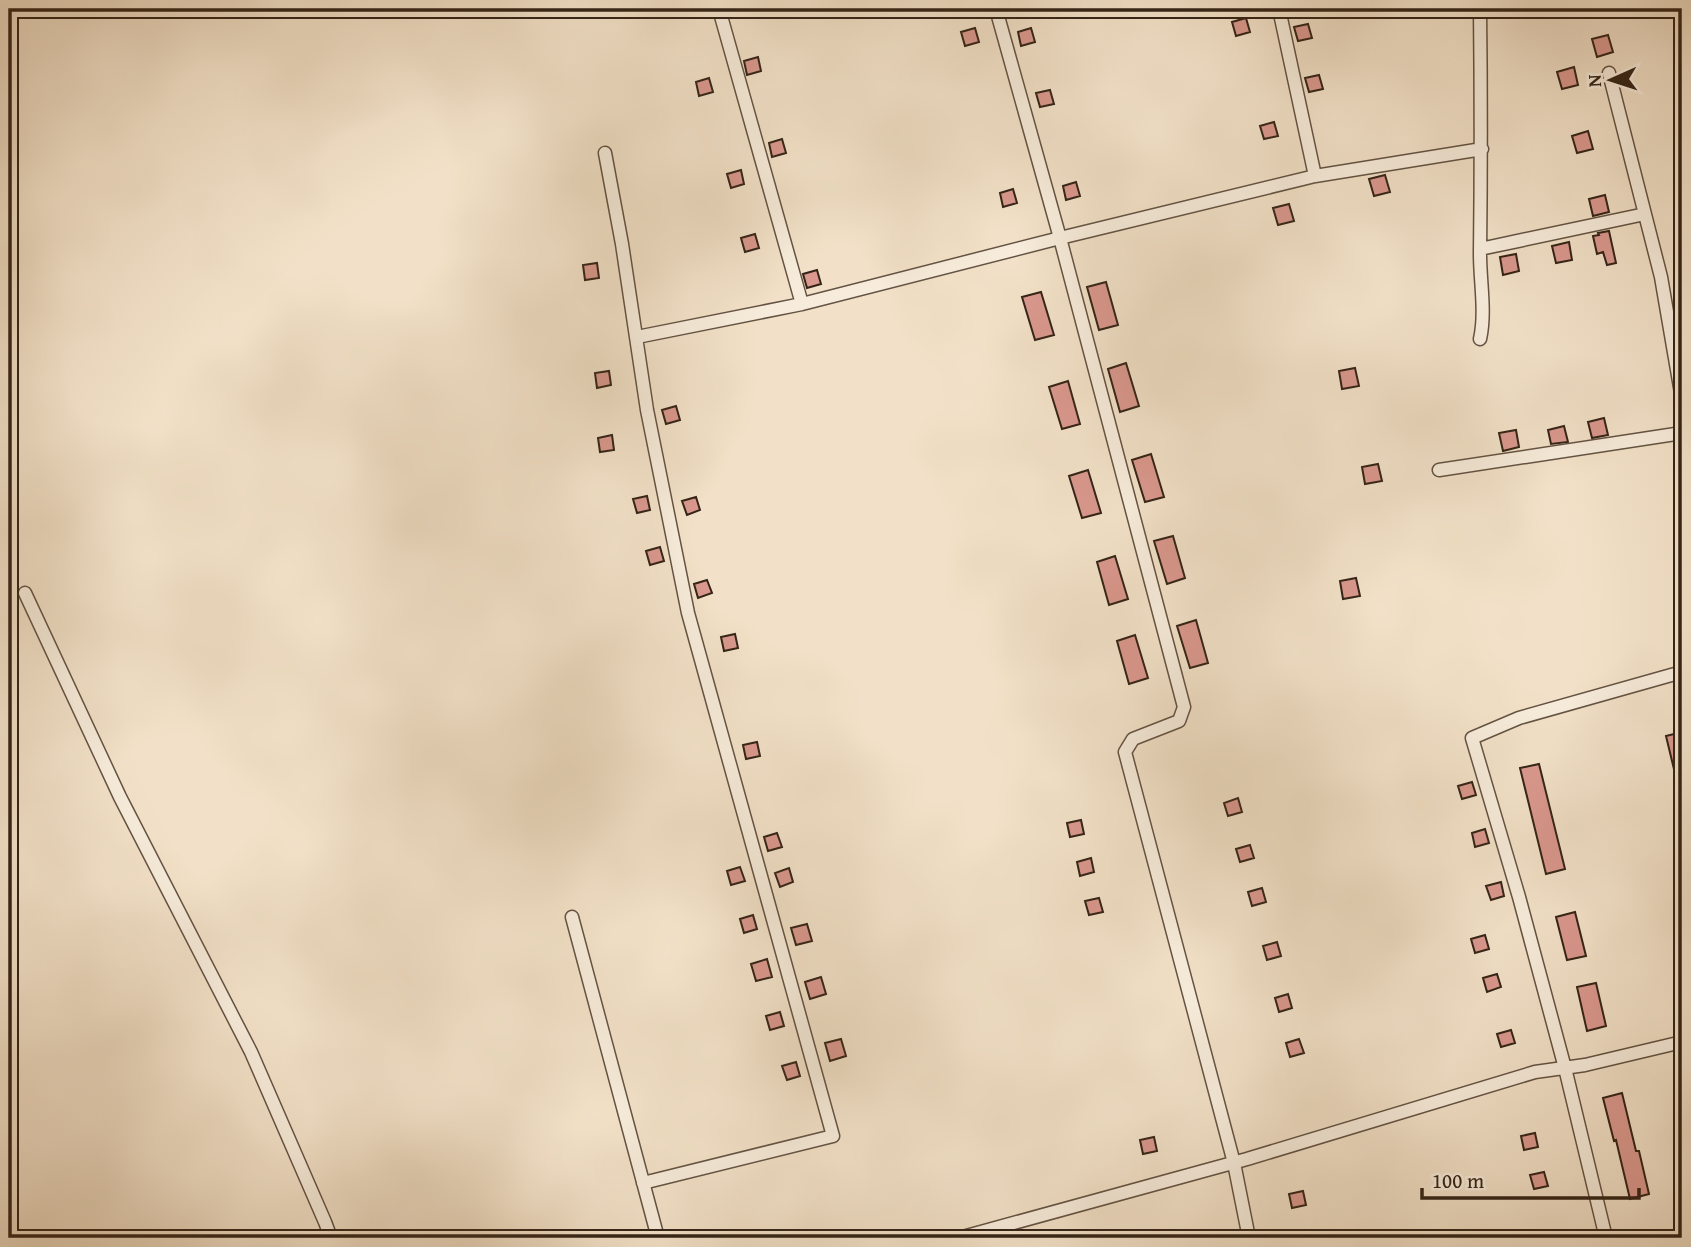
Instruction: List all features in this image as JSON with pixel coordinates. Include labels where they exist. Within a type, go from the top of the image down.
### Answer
[{"type":"street","points":[[719,9],[802,304]]},
{"type":"street","points":[[996,9],[1060,238],[1184,707],[1180,721],[1133,739],[1125,752],[1234,1163],[1249,1238]]},
{"type":"street","points":[[1279,9],[1315,176]]},
{"type":"street","points":[[1480,9],[1480,249],[1483,327],[1480,340]]},
{"type":"street","points":[[1609,73],[1661,277],[1682,399]]},
{"type":"street","points":[[637,337],[802,304],[1315,176],[1482,149]]},
{"type":"street","points":[[605,153],[622,244],[647,410],[688,613],[833,1136],[643,1182]]},
{"type":"street","points":[[1480,249],[1645,214]]},
{"type":"street","points":[[1439,470],[1682,433]]},
{"type":"street","points":[[1682,480],[1682,497]]},
{"type":"street","points":[[25,593],[120,797],[251,1052],[331,1238]]},
{"type":"street","points":[[1606,1238],[1519,897],[1472,737],[1519,718],[1682,673]]},
{"type":"street","points":[[572,917],[658,1238]]},
{"type":"street","points":[[959,1238],[1234,1163],[1535,1072],[1585,1065],[1682,1042]]},
{"type":"building","points":[[1246,18],[1250,32],[1236,36],[1232,22]]},
{"type":"building","points":[[1308,24],[1312,38],[1298,41],[1294,27]]},
{"type":"building","points":[[975,28],[979,42],[965,46],[961,32]]},
{"type":"building","points":[[1031,28],[1035,42],[1021,46],[1018,32]]},
{"type":"building","points":[[1608,35],[1613,52],[1597,57],[1592,39]]},
{"type":"building","points":[[758,57],[761,71],[747,75],[744,61]]},
{"type":"building","points":[[1574,67],[1578,85],[1562,89],[1557,72]]},
{"type":"building","points":[[1319,75],[1323,89],[1309,92],[1305,78]]},
{"type":"building","points":[[709,78],[713,92],[699,96],[696,82]]},
{"type":"building","points":[[1050,90],[1054,104],[1040,107],[1036,93]]},
{"type":"building","points":[[1274,122],[1278,136],[1264,139],[1260,126]]},
{"type":"building","points":[[1588,131],[1593,149],[1577,153],[1572,136]]},
{"type":"building","points":[[782,139],[786,153],[772,157],[769,143]]},
{"type":"building","points":[[741,170],[744,184],[731,188],[727,174]]},
{"type":"building","points":[[1385,175],[1390,192],[1374,196],[1369,179]]},
{"type":"building","points":[[1076,182],[1080,196],[1066,200],[1063,186]]},
{"type":"building","points":[[1013,189],[1017,203],[1003,207],[1000,193]]},
{"type":"building","points":[[1605,195],[1609,212],[1593,216],[1589,199]]},
{"type":"building","points":[[1289,204],[1294,221],[1278,225],[1273,208]]},
{"type":"building","points":[[1609,231],[1616,263],[1607,265],[1603,252],[1597,254],[1593,236]]},
{"type":"building","points":[[755,234],[759,248],[745,252],[741,238]]},
{"type":"building","points":[[1569,242],[1572,260],[1556,263],[1552,246]]},
{"type":"building","points":[[1516,254],[1519,271],[1503,275],[1500,257]]},
{"type":"building","points":[[597,263],[599,278],[585,280],[583,265]]},
{"type":"building","points":[[817,270],[821,284],[807,288],[803,274]]},
{"type":"building","points":[[1106,282],[1118,325],[1099,330],[1087,287]]},
{"type":"building","points":[[1041,292],[1054,335],[1035,340],[1022,297]]},
{"type":"building","points":[[1126,363],[1139,406],[1120,412],[1108,369]]},
{"type":"building","points":[[1355,368],[1359,386],[1342,389],[1339,371]]},
{"type":"building","points":[[609,371],[611,385],[597,388],[595,373]]},
{"type":"building","points":[[1068,381],[1080,424],[1062,429],[1049,387]]},
{"type":"building","points":[[676,406],[680,420],[666,424],[662,410]]},
{"type":"building","points":[[1604,418],[1608,435],[1592,438],[1588,422]]},
{"type":"building","points":[[1564,426],[1568,442],[1551,444],[1548,430]]},
{"type":"building","points":[[1516,430],[1519,447],[1503,451],[1499,433]]},
{"type":"building","points":[[612,435],[614,450],[600,452],[598,438]]},
{"type":"building","points":[[1151,454],[1164,497],[1145,502],[1132,460]]},
{"type":"building","points":[[1378,464],[1382,481],[1365,484],[1362,467]]},
{"type":"building","points":[[1088,470],[1101,513],[1082,518],[1069,476]]},
{"type":"building","points":[[647,496],[650,510],[637,513],[633,499]]},
{"type":"building","points":[[696,497],[700,510],[687,515],[682,501]]},
{"type":"building","points":[[1173,536],[1185,578],[1167,584],[1154,541]]},
{"type":"building","points":[[660,547],[664,561],[650,565],[646,551]]},
{"type":"building","points":[[1115,556],[1128,599],[1109,605],[1097,562]]},
{"type":"building","points":[[1356,578],[1360,596],[1343,599],[1340,581]]},
{"type":"building","points":[[707,580],[712,593],[698,598],[694,584]]},
{"type":"building","points":[[1196,620],[1208,663],[1190,668],[1177,626]]},
{"type":"building","points":[[735,634],[738,648],[724,651],[721,637]]},
{"type":"building","points":[[1135,635],[1148,678],[1129,684],[1117,641]]},
{"type":"building","points":[[1682,732],[1682,785],[1678,786],[1666,736]]},
{"type":"building","points":[[757,742],[760,756],[746,759],[743,745]]},
{"type":"building","points":[[1539,764],[1565,869],[1546,874],[1520,768]]},
{"type":"building","points":[[1472,782],[1476,795],[1462,799],[1458,786]]},
{"type":"building","points":[[1238,798],[1242,812],[1228,816],[1224,803]]},
{"type":"building","points":[[1081,820],[1084,834],[1070,837],[1067,823]]},
{"type":"building","points":[[1485,829],[1489,843],[1475,847],[1472,833]]},
{"type":"building","points":[[777,833],[782,847],[768,851],[764,837]]},
{"type":"building","points":[[1250,845],[1254,858],[1240,862],[1236,849]]},
{"type":"building","points":[[1091,858],[1094,872],[1080,876],[1077,862]]},
{"type":"building","points":[[740,867],[745,881],[731,885],[727,871]]},
{"type":"building","points":[[789,868],[793,882],[780,887],[775,873]]},
{"type":"building","points":[[1501,882],[1504,896],[1491,900],[1486,886]]},
{"type":"building","points":[[1262,888],[1266,902],[1252,906],[1248,892]]},
{"type":"building","points":[[1099,898],[1103,912],[1089,915],[1085,901]]},
{"type":"building","points":[[1575,912],[1586,956],[1567,960],[1556,917]]},
{"type":"building","points":[[753,915],[757,929],[744,933],[740,919]]},
{"type":"building","points":[[807,924],[812,941],[796,945],[791,928]]},
{"type":"building","points":[[1485,935],[1489,949],[1475,953],[1471,939]]},
{"type":"building","points":[[1277,942],[1281,956],[1267,960],[1263,946]]},
{"type":"building","points":[[767,959],[772,977],[756,981],[751,964]]},
{"type":"building","points":[[1497,974],[1501,987],[1487,992],[1483,978]]},
{"type":"building","points":[[821,977],[826,994],[810,999],[805,982]]},
{"type":"building","points":[[1596,983],[1606,1026],[1587,1031],[1577,987]]},
{"type":"building","points":[[1288,994],[1292,1008],[1279,1012],[1275,998]]},
{"type":"building","points":[[780,1012],[784,1026],[770,1030],[766,1016]]},
{"type":"building","points":[[1511,1030],[1515,1043],[1501,1047],[1497,1034]]},
{"type":"building","points":[[841,1039],[846,1056],[830,1061],[825,1043]]},
{"type":"building","points":[[1299,1039],[1304,1053],[1290,1057],[1286,1043]]},
{"type":"building","points":[[796,1062],[800,1076],[787,1080],[782,1066]]},
{"type":"building","points":[[1622,1093],[1649,1194],[1630,1199],[1603,1098]]},
{"type":"building","points":[[1535,1133],[1538,1147],[1524,1150],[1521,1136]]},
{"type":"building","points":[[1154,1137],[1157,1151],[1143,1154],[1140,1140]]},
{"type":"building","points":[[1544,1172],[1548,1186],[1534,1189],[1530,1175]]},
{"type":"building","points":[[1303,1191],[1306,1205],[1292,1208],[1289,1194]]}]
